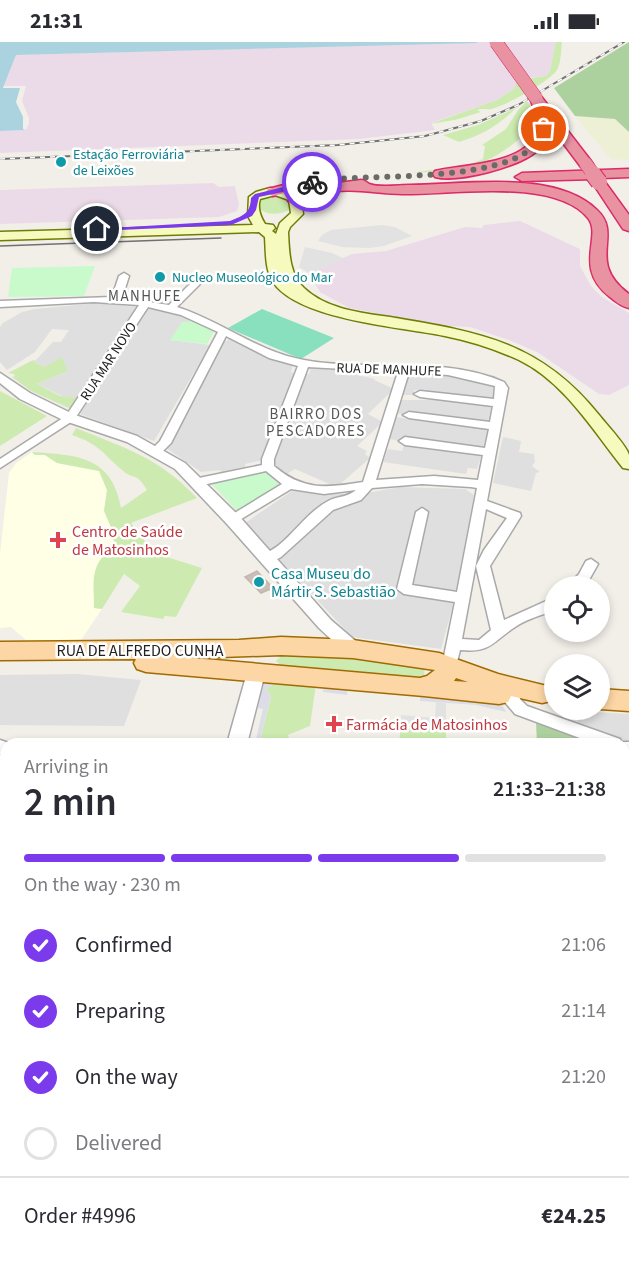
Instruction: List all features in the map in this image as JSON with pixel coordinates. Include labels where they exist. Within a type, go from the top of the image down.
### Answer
[{"type":"highway","points":[[496,42],[542,98],[606,184],[629,209]]},
{"type":"highway","points":[[430,175],[486,167],[509,160],[531,148],[541,137],[545,125],[542,98],[508,42]]},
{"type":"highway","points":[[273,192],[325,179],[629,169]]},
{"type":"highway","points":[[297,204],[320,189],[344,185],[629,173]]},
{"type":"highway","points":[[606,184],[629,197]]},
{"type":"highway","points":[[606,184],[629,226]]},
{"type":"highway","points":[[344,185],[437,189],[518,188],[544,192],[570,200],[589,210],[598,221],[600,227],[596,264],[599,273],[608,286],[629,303]]},
{"type":"main road","points":[[355,316],[309,299],[290,282],[286,272],[282,235],[284,226],[297,214],[297,204],[288,194],[273,192],[255,197],[253,202],[255,219],[272,236],[276,274],[285,287],[314,305],[355,316],[476,339],[530,360],[561,383],[629,464]]},
{"type":"main road","points":[[253,210],[273,216],[289,213],[297,204]]},
{"type":"main road","points":[[0,231],[222,224],[242,219],[253,210]]},
{"type":"main road","points":[[0,236],[265,230],[289,222]]},
{"type":"main road","points":[[256,673],[261,659],[281,646]]},
{"type":"main road","name":"RUA DE ALFREDO CUNHA","points":[[0,651],[315,646],[426,659],[452,655],[445,678],[440,682],[420,687],[115,660],[0,662]]},
{"type":"main road","points":[[452,655],[494,682],[544,694]]},
{"type":"main road","points":[[420,687],[512,696],[544,695]]},
{"type":"main road","points":[[610,700],[629,701]]},
{"type":"street","points":[[116,301],[124,276]]},
{"type":"street","points":[[171,308],[196,282]]},
{"type":"street","name":"RUA DE MANHUFE","points":[[38,303],[116,301],[171,308],[194,316],[258,351],[303,364],[343,368],[405,367],[456,372],[496,382],[502,388],[499,403]]},
{"type":"street","points":[[0,304],[38,303]]},
{"type":"street","points":[[0,314],[17,307],[38,303]]},
{"type":"street","name":"RUA MAR NOVO","points":[[70,418],[145,304]]},
{"type":"street","points":[[156,451],[165,443],[223,332]]},
{"type":"street","points":[[303,364],[268,459],[268,467],[288,485],[315,491],[434,480],[483,485]]},
{"type":"street","points":[[267,559],[288,546],[327,507],[354,500],[368,485],[405,367]]},
{"type":"street","points":[[0,377],[25,396],[70,418],[132,439],[180,466],[233,520],[325,624],[353,649]]},
{"type":"street","points":[[420,394],[499,403],[452,655]]},
{"type":"street","points":[[409,415],[495,426]]},
{"type":"street","points":[[0,464],[70,418]]},
{"type":"street","points":[[405,441],[490,452]]},
{"type":"street","points":[[198,482],[268,467]]},
{"type":"street","points":[[233,520],[288,485]]},
{"type":"street","points":[[481,503],[515,516],[489,553],[483,566],[499,631]]},
{"type":"street","points":[[422,512],[404,589],[464,598]]},
{"type":"street","points":[[585,576],[591,564]]},
{"type":"street","points":[[452,655],[484,644],[512,622],[544,609]]},
{"type":"street","points":[[315,646],[324,634],[325,624]]},
{"type":"street","points":[[239,738],[256,673]]},
{"type":"street","points":[[512,696],[512,701],[521,710],[598,738]]},
{"type":"shaded area","points":[[477,42],[557,42],[550,71],[546,76],[525,78],[497,100],[431,123],[435,130],[359,139],[0,153],[0,131],[26,130],[29,123],[22,101],[26,86],[4,86],[16,55]]},
{"type":"shaded area","points":[[575,116],[615,119],[629,132],[629,160],[611,159]]},
{"type":"shaded area","points":[[213,183],[219,187],[235,186],[239,205],[237,211],[219,217],[0,224],[0,190]]},
{"type":"shaded area","points":[[520,221],[580,249],[580,266],[591,286],[602,297],[629,313],[629,385],[609,395],[599,394],[537,352],[509,340],[470,327],[442,326],[349,308],[320,292],[309,273],[352,254],[386,251],[465,227],[482,228],[484,225]]},
{"type":"shaded area","points":[[382,225],[395,227],[412,236],[384,246],[369,248],[342,247],[318,241],[322,235],[331,230]]},
{"type":"shaded area","points":[[305,247],[332,253],[345,259],[309,273],[299,267]]},
{"type":"shaded area","points":[[98,303],[138,307],[79,398],[64,397],[37,384],[68,371],[45,367],[34,362],[53,342],[61,342],[69,330],[52,329],[35,352],[7,370],[0,362],[0,327],[3,323],[22,312],[35,309]]},
{"type":"shaded area","points":[[147,307],[167,309],[192,318],[189,322],[182,322],[171,340],[210,345],[154,441],[80,414]]},
{"type":"shaded area","points":[[229,338],[262,355],[293,365],[291,372],[295,374],[263,460],[245,464],[246,468],[221,473],[220,470],[201,472],[166,448],[222,341],[227,341]]},
{"type":"shaded area","points":[[311,368],[336,370],[375,379],[394,389],[368,414],[383,422],[357,446],[367,451],[365,454],[370,458],[339,485],[334,486],[295,469],[285,475],[275,465],[275,454],[305,374],[309,374]]},
{"type":"shaded area","points":[[411,368],[492,383],[497,387],[494,399],[414,390],[414,395],[403,395]]},
{"type":"shaded area","points":[[432,396],[492,404],[488,422],[406,412],[405,415],[397,413],[402,400],[432,400]]},
{"type":"shaded area","points":[[396,417],[428,422],[429,419],[489,428],[483,448],[401,438],[399,441],[389,439]]},
{"type":"shaded area","points":[[503,437],[521,441],[519,452],[534,454],[535,462],[532,466],[540,472],[536,473],[531,491],[493,483]]},
{"type":"shaded area","points":[[404,446],[482,453],[477,469],[468,468],[466,474],[383,462],[388,449],[402,451]]},
{"type":"shaded area","name":"Centro de Saúde de Matosinhos","points":[[32,452],[35,455],[45,455],[57,463],[99,471],[107,490],[104,511],[114,532],[114,547],[103,554],[94,608],[102,609],[81,640],[27,641],[11,627],[0,628],[0,554],[9,473],[16,463]]},
{"type":"shaded area","points":[[401,487],[465,489],[474,495],[453,605],[441,649],[352,637],[245,523],[292,491],[360,494]]},
{"type":"shaded area","points":[[77,674],[141,680],[124,726],[0,725],[0,675]]},
{"type":"shaded area","points":[[281,678],[493,698],[502,704],[506,712],[476,705],[420,701],[420,693],[348,686],[347,695],[323,692],[324,685],[277,682],[266,689],[271,696],[260,738],[256,738],[263,709],[254,707],[262,685]]},
{"type":"shaded area","points":[[436,702],[446,703],[446,729],[401,725],[401,715],[435,718]]},
{"type":"shaded area","points":[[610,713],[629,714],[629,738],[604,738],[578,729],[578,720],[610,720]]},
{"type":"green space","points":[[556,42],[562,42],[557,70],[536,87],[498,107],[479,109],[477,110],[481,112],[455,120],[430,124],[497,100],[515,88],[516,80],[546,76],[550,71]]},
{"type":"green space","points":[[629,42],[629,132],[615,119],[575,116],[554,88]]},
{"type":"green space","points":[[527,101],[533,109],[528,129],[522,137],[501,153],[477,165],[464,168],[410,173],[468,165],[483,159],[485,146],[482,145],[506,129],[518,110]]},
{"type":"green space","points":[[516,108],[496,125],[459,142],[443,135],[478,125]]},
{"type":"green space","points":[[270,193],[290,198],[291,209],[274,214],[258,208],[260,196]]},
{"type":"green space","points":[[95,266],[84,296],[8,297],[12,268]]},
{"type":"green space","points":[[262,309],[334,338],[301,359],[228,328]]},
{"type":"green space","points":[[187,315],[215,330],[207,344],[170,340],[182,322],[189,322],[191,319],[185,318]]},
{"type":"green space","points":[[62,357],[68,371],[37,384],[60,396],[79,398],[71,409],[31,391],[12,377],[15,376],[14,374],[8,373],[31,361],[35,360],[34,362],[45,367]]},
{"type":"green space","points":[[0,391],[47,416],[0,446]]},
{"type":"green space","points":[[76,428],[155,463],[197,498],[131,523],[154,553],[202,568],[176,617],[165,616],[163,619],[121,612],[140,586],[124,574],[102,609],[94,608],[94,581],[97,567],[100,560],[114,547],[113,532],[104,511],[107,490],[99,471],[57,463],[45,455],[35,455],[32,452],[78,457],[101,468],[110,478],[121,508],[147,490],[140,480],[126,473],[100,449],[72,435]]},
{"type":"green space","points":[[265,472],[279,484],[279,487],[238,512],[211,483]]},
{"type":"green space","points":[[282,655],[345,656],[425,668],[424,676],[418,677],[282,667],[276,661]]},
{"type":"green space","points":[[277,682],[316,684],[310,726],[288,735],[289,738],[261,738],[271,697],[266,689]]},
{"type":"green space","points":[[536,722],[590,738],[537,738]]},
{"type":"green space","points":[[401,725],[446,729],[446,738],[400,738]]},
{"type":"water","points":[[0,42],[477,43],[16,55],[3,88],[20,88],[16,102],[23,117],[23,129],[26,130],[0,131]]},
{"type":"building","name":"Casa Museu do Mártir S. Sebastião","points":[[257,571],[273,588],[261,593],[245,577]]},
{"type":"tram line","points":[[0,246],[221,238]]},
{"type":"railway","points":[[0,159],[338,145],[425,136],[481,121],[518,105],[624,42]]},
{"type":"way so far","points":[[312,182],[335,178],[430,175],[486,167],[509,160],[535,146],[543,135],[544,129]]},
{"type":"place","name":"Estação Ferroviária de Leixões","points":[[61,162]]},
{"type":"place","name":"Nucleo Museológico do Mar","points":[[160,277]]},
{"type":"place","name":"Centro de Saúde de Matosinhos","points":[[58,540]]},
{"type":"place","name":"Casa Museu do Mártir S. Sebastião","points":[[259,582]]},
{"type":"place","name":"Farmácia de Matosinhos","points":[[334,724]]},
{"type":"district","name":"MANHUFE","points":[[145,296]]},
{"type":"district","name":"BAIRRO DOS PESCADORES","points":[[316,422]]},
{"type":"route","points":[[97,229],[231,223],[250,214],[253,210],[254,198],[257,196],[312,182]]}]
